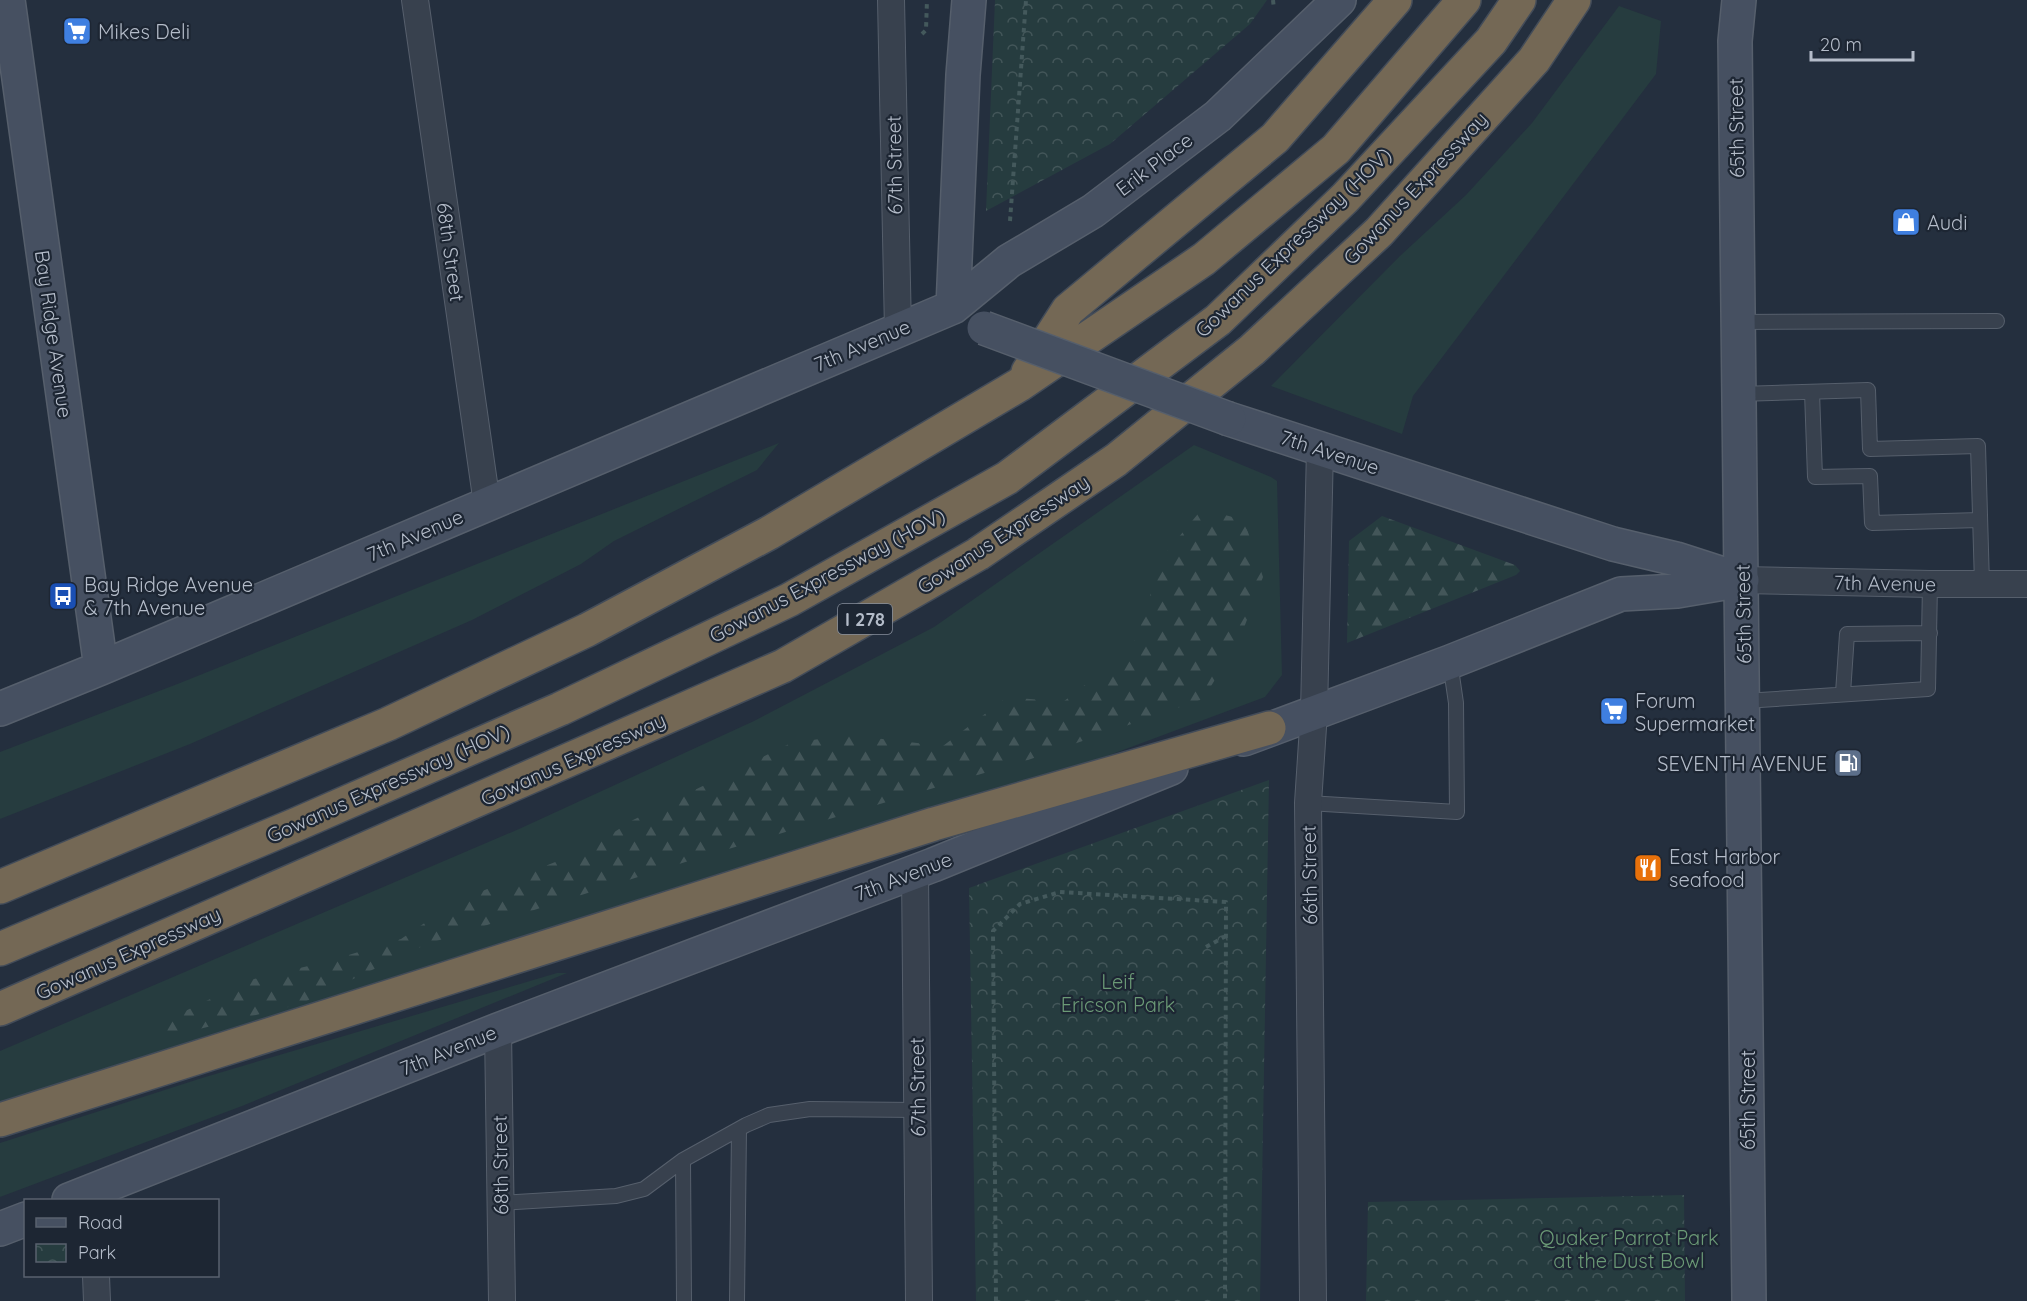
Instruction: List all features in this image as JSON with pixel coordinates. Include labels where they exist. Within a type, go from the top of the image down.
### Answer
[{"type":"highway","points":[[1019,385],[1068,310],[1275,138],[1395,0]]},
{"type":"highway","points":[[0,887],[388,724],[588,630],[769,533],[1019,385],[1204,259],[1336,149],[1464,0]]},
{"type":"highway","name":"Gowanus Expressway (HOV)","points":[[0,949],[295,825],[571,704],[789,600],[1007,478],[1218,320],[1361,181],[1491,41],[1519,0]]},
{"type":"highway","name":"Gowanus Expressway","points":[[0,1009],[783,666],[978,554],[1116,460],[1252,350],[1379,232],[1534,60],[1574,0]]},
{"type":"highway","points":[[0,1120],[934,824],[1269,728]]},
{"type":"main road","name":"Bay Ridge Avenue","points":[[8,0],[101,668]]},
{"type":"main road","points":[[953,307],[963,75],[969,0]]},
{"type":"main road","name":"Erik Place","points":[[953,307],[1009,261],[1093,211],[1218,116],[1339,0]]},
{"type":"main road","name":"65th Street","points":[[1738,0],[1735,41],[1749,1301]]},
{"type":"main road","name":"7th Avenue","points":[[0,709],[953,307],[984,328],[1229,419],[1613,544],[1676,559],[1742,580]]},
{"type":"main road","name":"7th Avenue","points":[[86,1197],[498,1030],[915,872],[1269,728],[1450,662],[1621,594],[1677,591],[1742,580]]},
{"type":"main road","points":[[0,1229],[24,1219]]},
{"type":"street","name":"68th Street","points":[[415,0],[487,504]]},
{"type":"street","name":"67th Street","points":[[891,0],[898,330]]},
{"type":"street","name":"66th Street","points":[[1314,1301],[1308,803],[1314,712],[1320,448]]},
{"type":"street","name":"7th Avenue","points":[[1742,580],[2027,584]]},
{"type":"street","name":"67th Street","points":[[915,872],[919,1301]]},
{"type":"street","name":"68th Street","points":[[498,1030],[502,1301]]},
{"type":"street","points":[[96,1277],[96,1301]]},
{"type":"lane","points":[[1738,322],[1997,321]]},
{"type":"lane","points":[[1740,394],[1868,390],[1872,523],[1980,519]]},
{"type":"lane","points":[[1812,392],[1815,477],[1870,476]]},
{"type":"lane","points":[[1870,449],[1978,446],[1982,584]]},
{"type":"lane","points":[[1744,700],[1928,688],[1930,584]]},
{"type":"lane","points":[[1843,693],[1847,634],[1930,633]]},
{"type":"lane","points":[[1308,803],[1457,812],[1455,703],[1450,662]]},
{"type":"lane","points":[[501,1203],[616,1196],[644,1189],[683,1160],[740,1128],[770,1115],[810,1108],[917,1110]]},
{"type":"lane","points":[[737,1301],[740,1128]]},
{"type":"lane","points":[[683,1160],[684,1301]]},
{"type":"path","points":[[926,30],[927,0]]},
{"type":"path","points":[[1010,227],[1026,0]]},
{"type":"path","points":[[1273,0],[1274,9]]},
{"type":"path","points":[[996,1301],[993,931],[1020,904],[1060,892],[1226,902],[1225,1301]]},
{"type":"path","points":[[1206,947],[1226,936]]},
{"type":"green space","points":[[995,0],[1267,0],[1250,24],[1110,144],[986,211]]},
{"type":"green space","points":[[1619,6],[1661,21],[1656,74],[1413,396],[1402,434],[1271,386],[1400,256],[1466,195],[1532,123]]},
{"type":"green space","points":[[779,443],[757,470],[614,541],[581,564],[472,620],[190,744],[0,819],[0,752],[180,683]]},
{"type":"green space","points":[[1194,445],[1277,481],[1282,675],[1265,697],[1091,762],[0,1104],[0,1051],[519,829],[754,721],[934,627]]},
{"type":"green space","points":[[1202,509],[1244,520],[1263,577],[1239,641],[1203,699],[1028,760],[698,858],[427,944],[300,1004],[159,1039],[159,1031],[181,1013],[250,980],[329,961],[401,939],[457,901],[588,849],[633,820],[791,743],[848,735],[943,746],[1007,697],[1063,702],[1132,648],[1164,555]]},
{"type":"green space","points":[[1382,516],[1515,565],[1520,571],[1516,575],[1347,643],[1349,541]]},
{"type":"green space","name":"Leif Ericson Park","points":[[1269,780],[1260,1301],[976,1301],[969,888]]},
{"type":"green space","points":[[557,973],[567,973],[242,1106],[0,1197],[0,1143],[202,1078]]},
{"type":"green space","name":"Quaker Parrot Park at the Dust Bowl","points":[[1684,1195],[1685,1301],[1366,1301],[1368,1202]]},
{"type":"place","name":"Mikes Deli","points":[[77,31]]},
{"type":"place","name":"Audi","points":[[1906,222]]},
{"type":"place","name":"Bay Ridge Avenue & 7th Avenue","points":[[63,596]]},
{"type":"place","name":"Forum Supermarket","points":[[1614,711]]},
{"type":"place","name":"SEVENTH AVENUE","points":[[1848,763]]},
{"type":"place","name":"East Harbor seafood","points":[[1648,868]]}]
